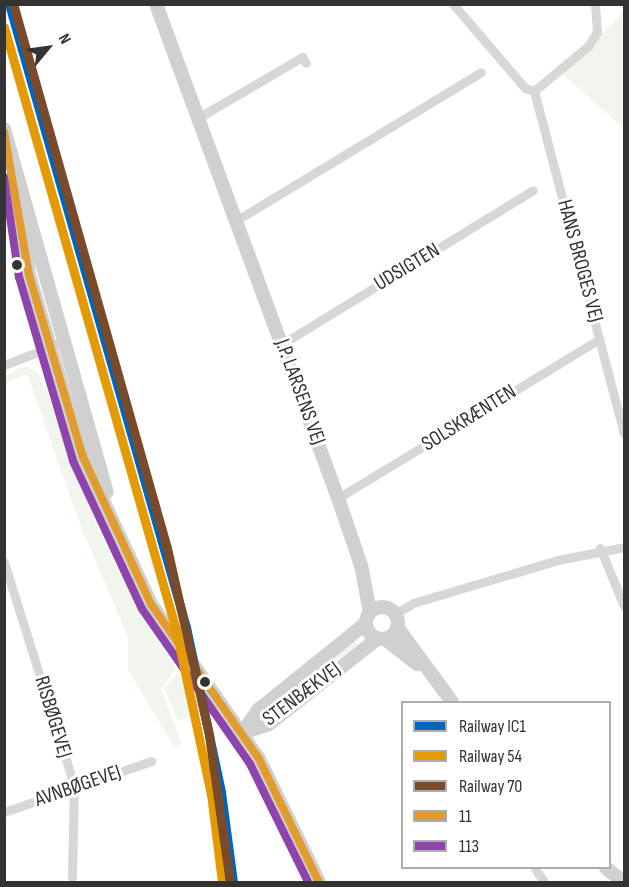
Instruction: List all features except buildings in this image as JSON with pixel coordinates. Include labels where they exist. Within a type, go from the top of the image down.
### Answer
[{"type":"street","name":"J.P. LARSENS VEJ","points":[[156,4],[237,220],[361,565],[425,670]]},
{"type":"street","points":[[453,4],[525,88],[534,91],[588,46],[597,32],[596,4]]},
{"type":"street","points":[[198,118],[302,57],[306,63]]},
{"type":"street","points":[[237,220],[482,72]]},
{"type":"street","name":"HANS BROGES VEJ","points":[[534,91],[624,433]]},
{"type":"street","points":[[4,129],[66,341],[112,515]]},
{"type":"street","points":[[14,169],[28,267],[47,347],[83,457],[112,515],[151,604],[242,733],[277,790],[319,882]]},
{"type":"street","name":"UDSIGTEN","points":[[282,344],[533,190]]},
{"type":"street","name":"SOLSKRÆNTEN","points":[[338,498],[600,339]]},
{"type":"street","points":[[5,364],[66,341]]},
{"type":"street","points":[[392,616],[413,603],[600,548],[624,547]]},
{"type":"street","points":[[600,548],[624,606]]},
{"type":"street","name":"RISBØGEVEJ","points":[[4,562],[74,786],[72,877]]},
{"type":"street","name":"J.P. LARSENS VEJ","points":[[361,565],[367,618]]},
{"type":"street","name":"STENBÆKVEJ","points":[[242,733],[258,710],[367,618],[392,616]]},
{"type":"street","name":"STENBÆKVEJ","points":[[242,733],[269,724],[381,639],[392,616]]},
{"type":"street","points":[[367,618],[381,639],[425,670],[451,701]]},
{"type":"street","name":"AVNBØGEVEJ","points":[[4,812],[151,761]]},
{"type":"street","points":[[536,869],[544,882]]},
{"type":"street","points":[[608,869],[624,882]]},
{"type":"shaded area","points":[[624,11],[624,129],[563,74]]},
{"type":"shaded area","points":[[25,366],[39,373],[98,529],[142,617],[176,668],[161,689],[182,744],[174,747],[128,670],[128,637],[81,527],[27,374],[5,383],[5,376]]},
{"type":"shaded area","points":[[354,640],[358,645],[319,671],[319,668]]},
{"type":"shaded area","points":[[178,673],[198,701],[200,714],[178,720],[164,688]]},
{"type":"rail line","name":"IC1","points":[[9,4],[186,627],[221,792],[233,882]]},
{"type":"rail line","name":"70","points":[[14,7],[167,548],[209,735],[230,882]]},
{"type":"rail line","name":"54","points":[[4,27],[176,630],[211,794],[222,882]]},
{"type":"transit line","name":"11","points":[[4,132],[29,275],[83,457],[151,604],[259,759],[319,882]]},
{"type":"transit line","name":"113","points":[[4,177],[19,277],[73,461],[142,609],[250,764],[308,882]]}]
